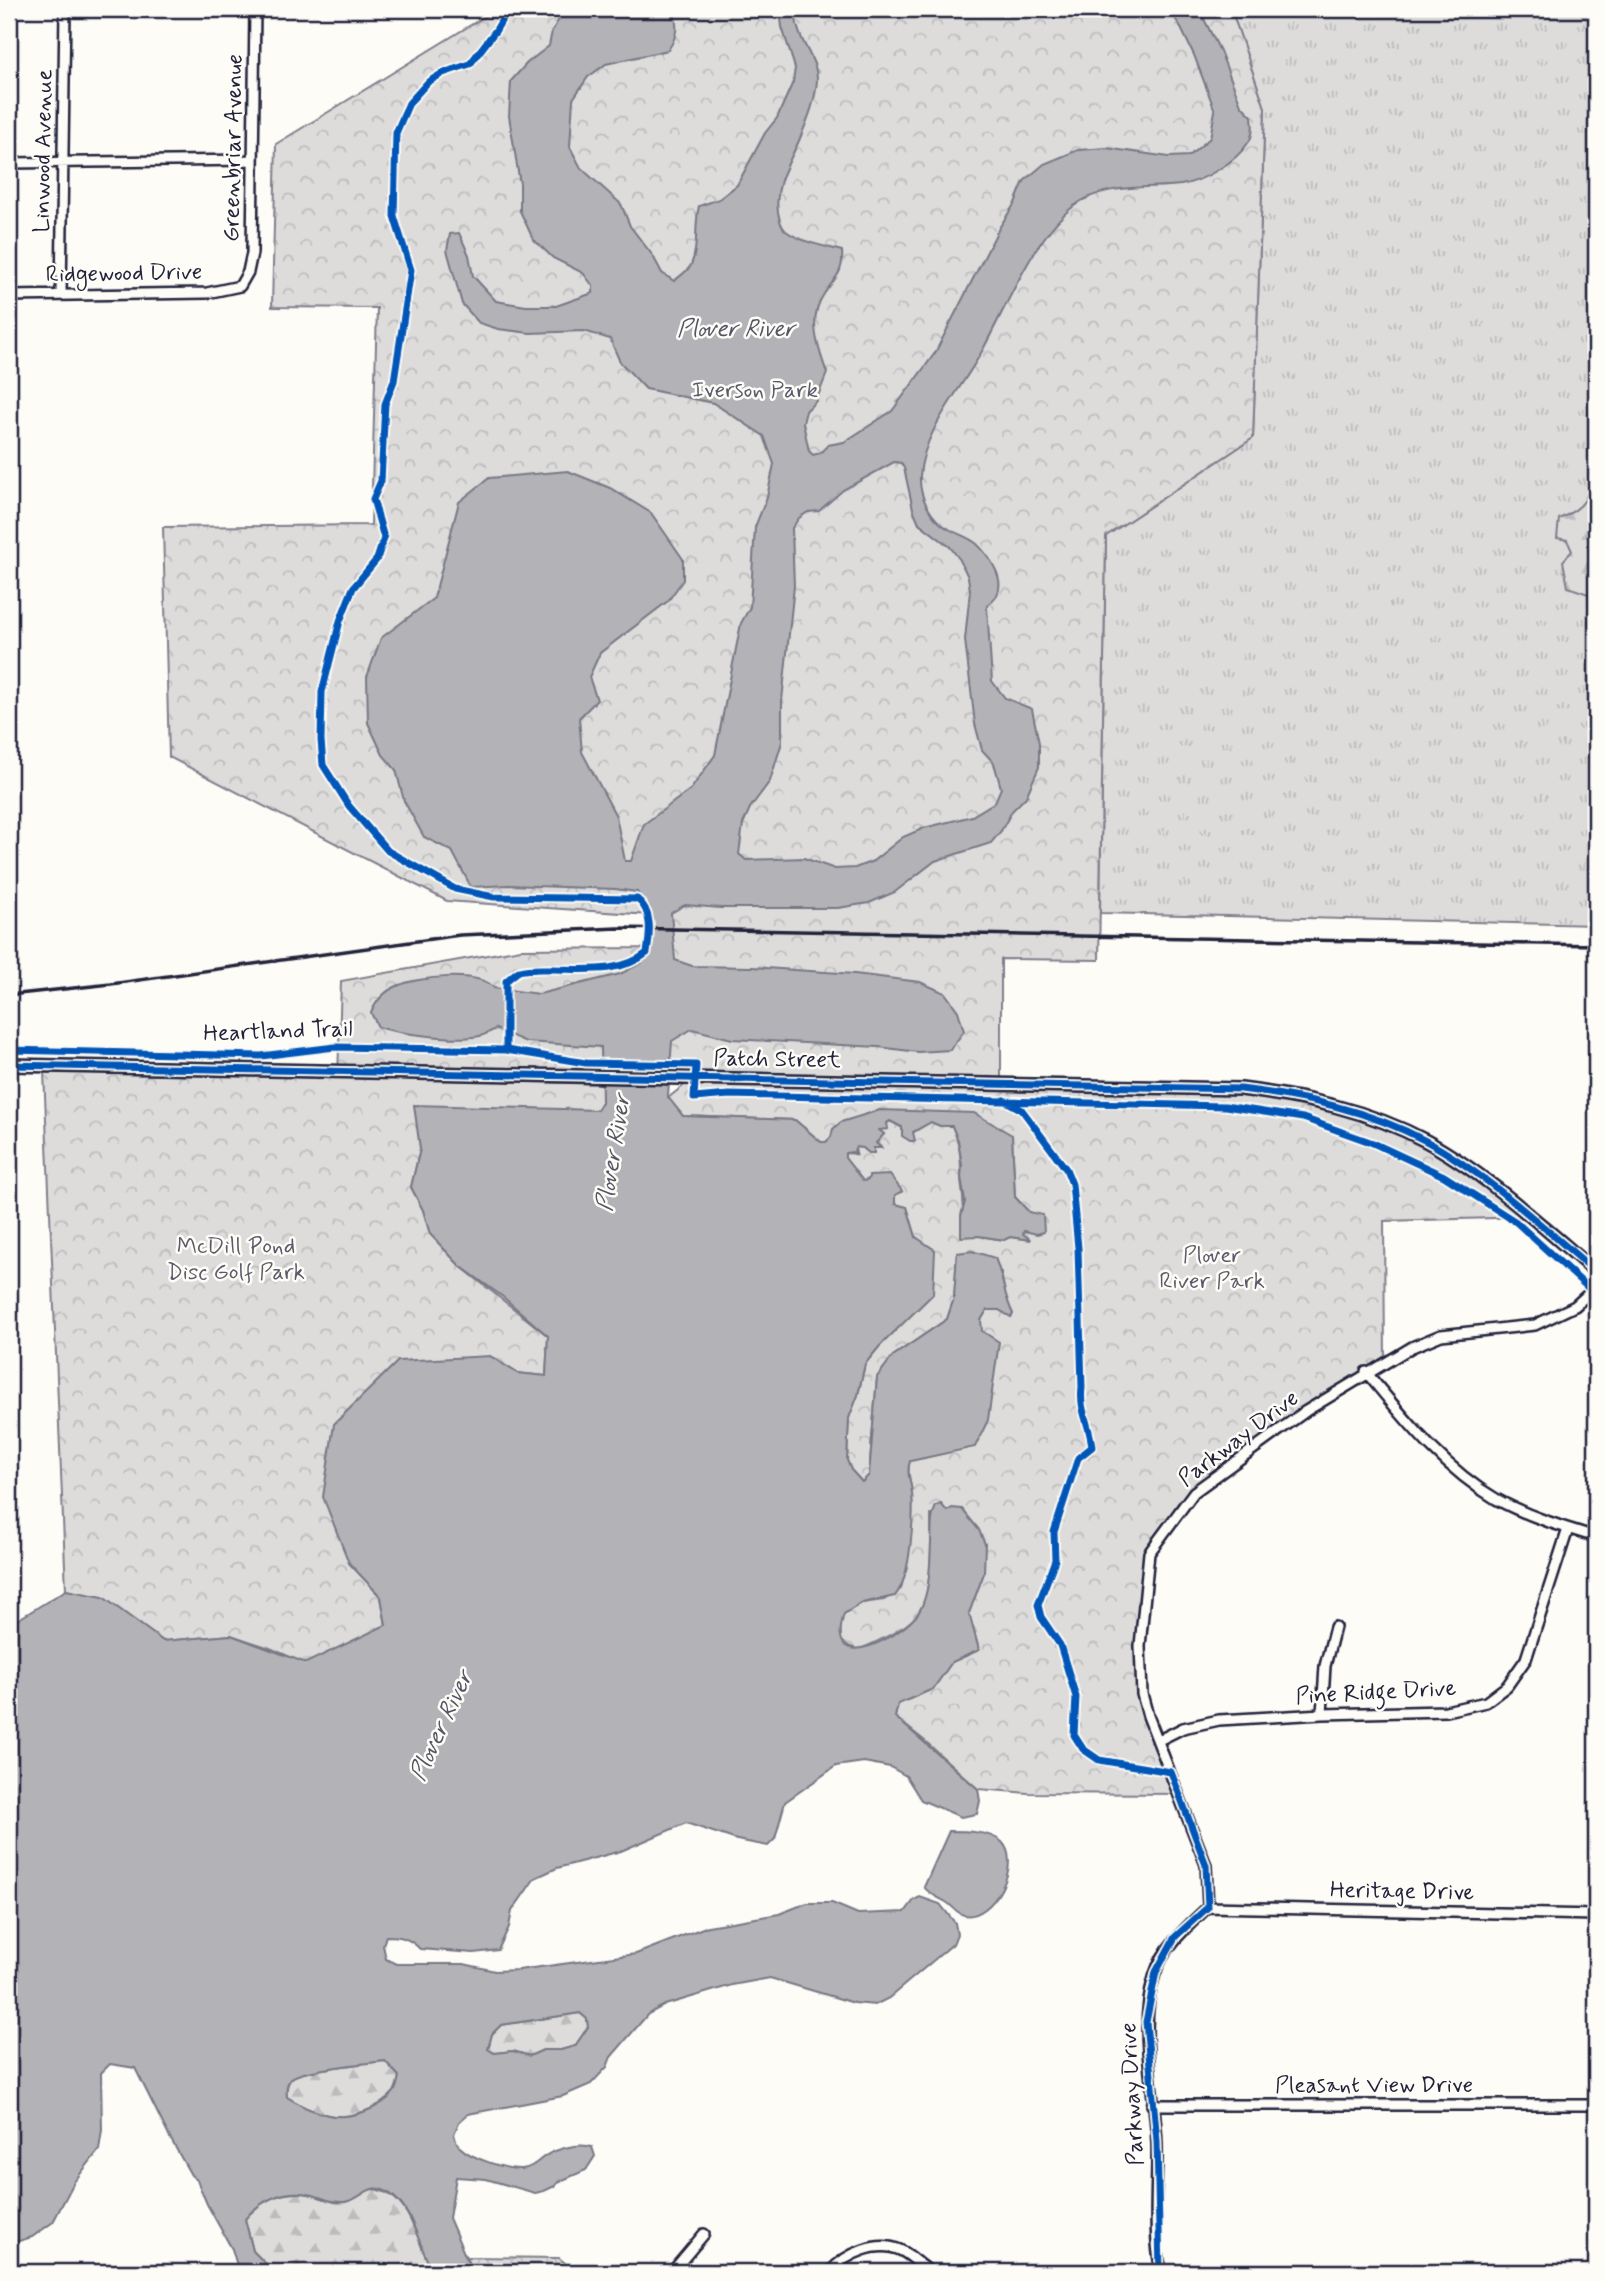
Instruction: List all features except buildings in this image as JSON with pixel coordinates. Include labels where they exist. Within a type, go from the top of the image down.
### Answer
[{"type":"street","name":"Linwood Avenue","points":[[61,295],[65,9]]},
{"type":"street","name":"Greenbriar Avenue","points":[[240,286],[248,272],[252,253],[255,9]]},
{"type":"street","points":[[9,163],[253,160]]},
{"type":"street","name":"Ridgewood Drive","points":[[9,296],[207,293],[240,286]]},
{"type":"street","name":"Patch Street","points":[[9,1065],[1241,1089],[1292,1096],[1340,1107],[1385,1122],[1427,1142],[1502,1195],[1596,1272]]},
{"type":"street","name":"Parkway Drive","points":[[1163,2272],[1158,2248],[1157,2141],[1146,2022],[1156,1972],[1175,1937],[1208,1907],[1206,1865],[1142,1694],[1141,1618],[1149,1553],[1194,1492],[1306,1411],[1366,1372],[1441,1335],[1535,1325],[1575,1306],[1596,1287]]},
{"type":"street","points":[[1366,1372],[1418,1436],[1456,1469],[1496,1498],[1569,1529],[1596,1537]]},
{"type":"street","name":"Pine Ridge Drive","points":[[1158,1740],[1182,1728],[1219,1720],[1322,1714],[1447,1712],[1469,1707],[1497,1695],[1518,1673],[1526,1659],[1569,1529]]},
{"type":"street","points":[[1322,1714],[1325,1666],[1335,1627]]},
{"type":"street","name":"Heritage Drive","points":[[1208,1907],[1596,1915]]},
{"type":"street","name":"Pleasant View Drive","points":[[1152,2105],[1596,2105]]},
{"type":"street","points":[[671,2272],[704,2234]]},
{"type":"street","points":[[830,2272],[839,2261],[869,2247],[900,2250],[926,2270]]},
{"type":"green space","name":"Iverson Park","points":[[497,9],[1231,9],[1265,108],[1253,438],[1106,536],[1099,960],[1001,959],[1001,1082],[1292,1096],[1427,1142],[1531,1217],[1384,1221],[1385,1362],[1194,1492],[1149,1553],[1142,1694],[1179,1794],[1028,1793],[978,1789],[895,1717],[898,1704],[933,1689],[952,1662],[979,1650],[969,1613],[984,1573],[979,1530],[962,1509],[931,1515],[929,1579],[924,1602],[915,1617],[898,1630],[865,1647],[853,1648],[841,1640],[843,1614],[862,1603],[884,1600],[901,1589],[912,1518],[910,1461],[975,1446],[981,1320],[987,1310],[999,1310],[1011,1317],[1013,1314],[1006,1299],[1001,1272],[957,1254],[954,1298],[947,1319],[893,1356],[877,1377],[869,1475],[863,1483],[851,1470],[847,1460],[849,1418],[865,1364],[879,1347],[916,1237],[907,1207],[895,1204],[895,1195],[902,1192],[877,1176],[870,1176],[863,1181],[845,1158],[845,1153],[856,1154],[855,1147],[863,1148],[869,1153],[874,1148],[881,1147],[876,1143],[884,1134],[879,1130],[890,1121],[912,1133],[931,1122],[940,1126],[952,1126],[960,1157],[963,1201],[961,1216],[979,1236],[1004,1240],[1010,1237],[1029,1239],[1023,1234],[1024,1231],[1029,1231],[1029,1212],[1015,1197],[1012,1135],[880,1110],[833,1129],[832,1137],[821,1142],[795,1120],[683,1116],[668,1098],[687,1083],[472,1080],[602,1084],[602,1102],[597,1110],[420,1149],[411,1187],[423,1210],[430,1234],[460,1266],[548,1336],[546,1376],[517,1373],[490,1356],[349,1563],[381,1597],[386,1625],[306,1664],[231,1635],[163,1641],[103,1598],[66,1590],[44,1072],[338,1078],[341,981],[521,949],[651,948],[650,915],[447,901],[169,757],[163,527],[371,525],[377,308],[272,307],[276,144]]},
{"type":"green space","points":[[1231,9],[1596,9],[1596,925],[1100,913],[1106,536],[1253,438],[1265,108]]},
{"type":"green space","points":[[1596,469],[1594,596],[1568,587],[1563,561],[1572,551],[1567,540],[1557,538],[1559,519],[1575,511],[1584,501],[1593,471]]},
{"type":"green space","points":[[580,2013],[587,2019],[588,2027],[575,2046],[561,2050],[543,2050],[530,2056],[513,2051],[494,2053],[488,2049],[492,2034],[501,2025]]},
{"type":"green space","points":[[385,2061],[399,2076],[396,2089],[388,2098],[364,2112],[345,2116],[328,2115],[311,2110],[287,2097],[289,2081],[300,2074]]},
{"type":"green space","points":[[368,2189],[382,2191],[403,2207],[433,2272],[274,2272],[253,2251],[245,2219],[266,2201],[282,2195],[300,2193],[343,2202]]},
{"type":"green space","points":[[466,2257],[559,2258],[576,2272],[472,2272]]},
{"type":"water","name":"Plover River","points":[[596,9],[673,9],[676,30],[668,50],[606,64],[588,77],[573,99],[570,147],[581,168],[621,204],[630,226],[653,256],[662,273],[674,281],[691,265],[699,206],[719,199],[737,185],[765,133],[777,118],[793,82],[795,68],[782,27],[780,9],[796,9],[798,29],[814,63],[817,80],[809,116],[778,191],[778,214],[783,227],[792,235],[842,251],[840,270],[824,294],[816,313],[816,334],[827,373],[816,401],[806,411],[803,423],[809,451],[813,455],[820,453],[828,445],[844,442],[892,411],[935,353],[999,228],[1015,203],[1024,181],[1044,164],[1078,150],[1106,148],[1169,157],[1189,156],[1210,138],[1215,111],[1194,55],[1179,24],[1168,9],[1199,9],[1220,51],[1241,105],[1252,116],[1252,133],[1248,143],[1227,164],[1208,175],[1181,185],[1111,190],[1086,199],[1060,219],[1033,254],[981,353],[928,443],[920,476],[921,491],[927,506],[942,525],[977,544],[991,560],[998,574],[997,595],[987,607],[992,681],[1005,698],[1032,709],[1039,743],[1039,767],[1026,797],[1012,811],[991,843],[935,861],[895,892],[869,903],[838,908],[720,908],[685,905],[671,913],[675,960],[692,966],[855,974],[920,982],[945,993],[958,1011],[964,1031],[950,1050],[918,1052],[878,1047],[732,1039],[692,1029],[672,1041],[668,1097],[683,1116],[795,1120],[821,1142],[826,1142],[833,1129],[841,1122],[880,1110],[974,1113],[1012,1135],[1015,1197],[1029,1212],[1043,1215],[1044,1232],[1037,1234],[1024,1231],[1023,1234],[1031,1240],[961,1237],[961,1216],[965,1202],[962,1165],[958,1140],[952,1126],[940,1126],[931,1122],[913,1132],[915,1141],[910,1141],[902,1136],[902,1127],[890,1121],[887,1123],[888,1129],[879,1130],[884,1134],[876,1143],[881,1148],[874,1148],[874,1153],[856,1147],[854,1150],[857,1156],[852,1152],[845,1153],[845,1158],[863,1181],[868,1180],[869,1176],[890,1175],[902,1191],[895,1195],[895,1204],[907,1207],[916,1237],[935,1250],[933,1294],[865,1364],[849,1418],[847,1460],[851,1470],[862,1482],[869,1475],[877,1377],[893,1356],[947,1319],[954,1298],[957,1253],[972,1251],[995,1258],[1013,1314],[1011,1317],[999,1310],[987,1310],[981,1320],[982,1331],[999,1342],[988,1420],[975,1447],[910,1461],[908,1469],[912,1493],[912,1532],[905,1576],[900,1587],[895,1596],[862,1603],[844,1614],[841,1634],[845,1645],[855,1649],[884,1640],[911,1621],[923,1604],[927,1588],[932,1520],[936,1506],[941,1504],[947,1511],[952,1508],[962,1509],[979,1530],[985,1544],[984,1573],[969,1613],[979,1650],[952,1662],[933,1689],[898,1704],[895,1717],[978,1789],[980,1801],[977,1814],[961,1817],[921,1800],[906,1776],[890,1767],[864,1762],[836,1766],[785,1802],[775,1839],[768,1846],[737,1840],[686,1823],[621,1851],[557,1868],[535,1878],[512,1911],[509,1927],[498,1950],[474,1953],[420,1949],[408,1940],[391,1936],[386,1936],[383,1945],[386,1959],[396,1964],[464,1964],[495,1971],[518,1970],[636,1954],[708,1926],[779,1914],[807,1903],[832,1903],[858,1914],[905,1912],[914,1900],[920,1897],[940,1904],[955,1923],[957,1934],[953,1944],[889,1998],[875,2005],[854,2003],[770,1978],[732,1985],[665,2005],[648,2014],[591,2084],[563,2096],[468,2114],[459,2122],[454,2134],[456,2141],[466,2152],[490,2163],[515,2169],[525,2168],[552,2153],[580,2146],[592,2147],[595,2156],[586,2170],[535,2193],[486,2179],[456,2177],[449,2218],[472,2272],[433,2272],[407,2212],[393,2196],[385,2191],[372,2189],[344,2202],[303,2193],[284,2194],[266,2201],[245,2219],[253,2251],[274,2272],[239,2272],[232,2249],[197,2180],[191,2175],[169,2136],[135,2068],[110,2064],[101,2073],[102,2130],[99,2150],[74,2182],[53,2222],[32,2237],[9,2244],[9,1625],[66,1590],[103,1597],[163,1641],[231,1635],[306,1663],[386,1625],[381,1597],[349,1563],[323,1497],[334,1424],[398,1361],[490,1356],[517,1373],[546,1376],[548,1336],[503,1297],[460,1266],[430,1234],[423,1210],[411,1187],[420,1149],[414,1105],[597,1110],[602,1102],[601,1047],[526,1042],[496,1029],[470,1037],[414,1034],[378,1027],[371,1013],[378,1001],[389,991],[419,980],[462,977],[487,982],[494,988],[539,994],[620,974],[642,963],[651,949],[650,907],[637,892],[615,889],[509,885],[471,887],[452,851],[424,837],[404,801],[396,770],[383,755],[368,723],[367,677],[381,638],[434,598],[459,502],[489,478],[568,471],[610,488],[651,513],[683,559],[683,580],[668,601],[600,653],[589,677],[597,700],[579,718],[582,752],[616,816],[625,861],[631,861],[644,824],[691,789],[715,755],[741,623],[750,607],[755,527],[767,497],[774,464],[764,436],[713,403],[646,389],[620,362],[610,339],[584,331],[530,333],[498,329],[479,323],[462,304],[447,250],[450,234],[459,233],[469,255],[473,276],[496,301],[526,306],[556,306],[593,293],[593,286],[583,273],[553,258],[533,239],[520,211],[520,184],[509,116],[511,81],[527,63],[549,46],[552,31],[561,16]],"holes":[[[894,462],[901,463],[904,468],[913,509],[919,523],[950,547],[968,577],[970,590],[965,640],[975,724],[982,750],[994,763],[1001,788],[995,802],[972,816],[924,828],[903,837],[873,861],[855,868],[835,869],[804,858],[746,860],[739,854],[743,824],[750,808],[770,781],[782,742],[782,701],[794,586],[792,528],[799,518],[808,512],[819,511],[843,490]],[[580,2013],[587,2019],[588,2027],[575,2046],[561,2050],[543,2050],[530,2056],[513,2051],[494,2053],[488,2049],[492,2034],[501,2025]],[[385,2061],[399,2076],[394,2092],[381,2103],[364,2112],[336,2116],[311,2110],[287,2097],[289,2081],[293,2077],[323,2069]]]},
{"type":"water","points":[[949,1831],[977,1832],[997,1838],[1008,1852],[1007,1876],[1001,1889],[985,1909],[975,1914],[961,1914],[924,1887]]},
{"type":"railway","points":[[9,995],[111,984],[460,935],[618,928],[1596,945]]},
{"type":"cycle path","points":[[506,1050],[506,981],[523,970],[601,969],[637,960],[647,953],[649,931],[646,910],[637,899],[494,897],[455,889],[388,851],[349,806],[323,765],[321,740],[322,692],[340,621],[353,588],[377,559],[384,538],[373,499],[381,481],[385,404],[394,381],[411,270],[394,216],[396,133],[409,103],[428,82],[443,73],[470,64],[508,9]]},
{"type":"cycle path","name":"Heartland Trail","points":[[9,1050],[261,1056],[335,1047],[506,1050],[586,1063],[696,1065],[694,1098],[729,1095],[1225,1106],[1303,1118],[1373,1143],[1444,1176],[1516,1222],[1596,1295]]},
{"type":"cycle path","points":[[9,1065],[1241,1089],[1336,1106],[1382,1121],[1426,1141],[1492,1185],[1596,1272]]},
{"type":"cycle path","points":[[1004,1100],[1022,1110],[1066,1169],[1072,1184],[1078,1248],[1081,1396],[1092,1447],[1078,1458],[1054,1532],[1055,1560],[1038,1605],[1041,1617],[1060,1645],[1076,1697],[1074,1735],[1083,1749],[1099,1760],[1171,1772],[1206,1865],[1208,1907],[1175,1937],[1156,1972],[1146,2022],[1157,2141],[1160,2272]]},
{"type":"park label","name":"McDill Pond Disc Golf Park","points":[[236,1260]]},
{"type":"park label","name":"Plover River Park","points":[[1212,1269]]}]
